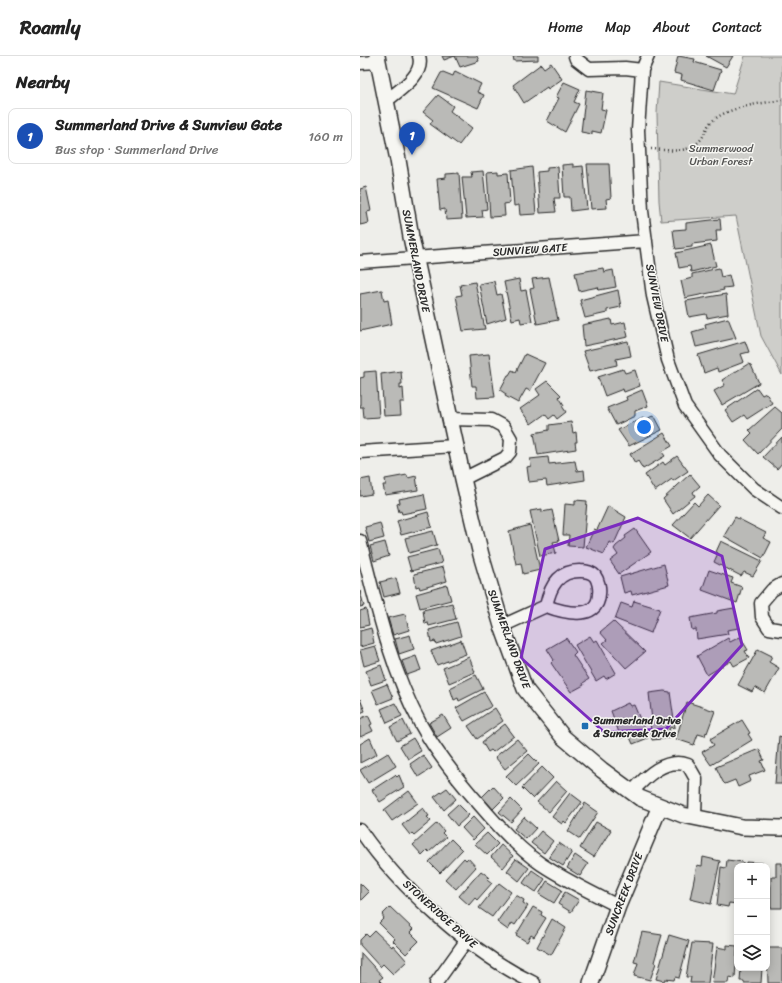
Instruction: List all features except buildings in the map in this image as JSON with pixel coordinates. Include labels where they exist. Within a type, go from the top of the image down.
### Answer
[{"type":"street","points":[[386,101],[416,74],[421,62],[418,56]]},
{"type":"street","points":[[575,56],[576,59],[589,69],[625,68],[642,70]]},
{"type":"street","name":"SUNVIEW DRIVE","points":[[648,56],[642,70],[638,130],[642,211],[656,310],[668,360],[685,406],[720,455],[754,489],[782,508]]},
{"type":"street","points":[[360,63],[378,59]]},
{"type":"street","name":"SUMMERLAND DRIVE","points":[[378,59],[415,259],[455,446],[481,555],[502,626],[525,689],[563,738],[640,798],[683,815],[742,827],[782,828]]},
{"type":"street","name":"SUNVIEW GATE","points":[[360,262],[646,241]]},
{"type":"street","points":[[449,420],[491,420],[504,427],[511,439],[510,452],[505,458],[463,479]]},
{"type":"street","points":[[360,452],[455,446]]},
{"type":"street","points":[[360,541],[390,651],[404,688],[421,725],[455,776],[495,823],[540,863],[578,886],[618,906]]},
{"type":"street","points":[[502,626],[546,606],[564,612],[581,613],[589,611],[596,605],[599,596],[599,587],[595,577],[587,571],[574,571],[564,574],[557,579],[549,592],[546,606]]},
{"type":"street","points":[[782,584],[772,590],[761,603],[762,617],[769,628],[782,630]]},
{"type":"street","points":[[632,792],[642,781],[662,767],[674,762],[688,765],[696,779],[695,817]]},
{"type":"street","name":"SUNCREEK DRIVE","points":[[591,983],[618,906],[660,806]]},
{"type":"street","name":"STONERIDGE DRIVE","points":[[360,830],[392,871],[466,941],[534,983]]},
{"type":"street","points":[[436,983],[466,941]]},
{"type":"path","points":[[639,148],[686,150],[695,147],[710,123],[727,112],[782,100]]},
{"type":"highlighted area","points":[[638,518],[722,556],[742,645],[666,729],[604,732],[521,658],[545,549]]},
{"type":"green space","name":"Summerwood Urban Forest","points":[[745,56],[782,56],[782,375],[761,336],[736,216],[661,221],[659,201],[657,113],[659,82],[733,94]]},
{"type":"place","name":"Summerland Drive & Sunview Gate","points":[[412,155]]},
{"type":"place","name":"Summerland Drive & Suncreek Drive","points":[[585,726]]}]
